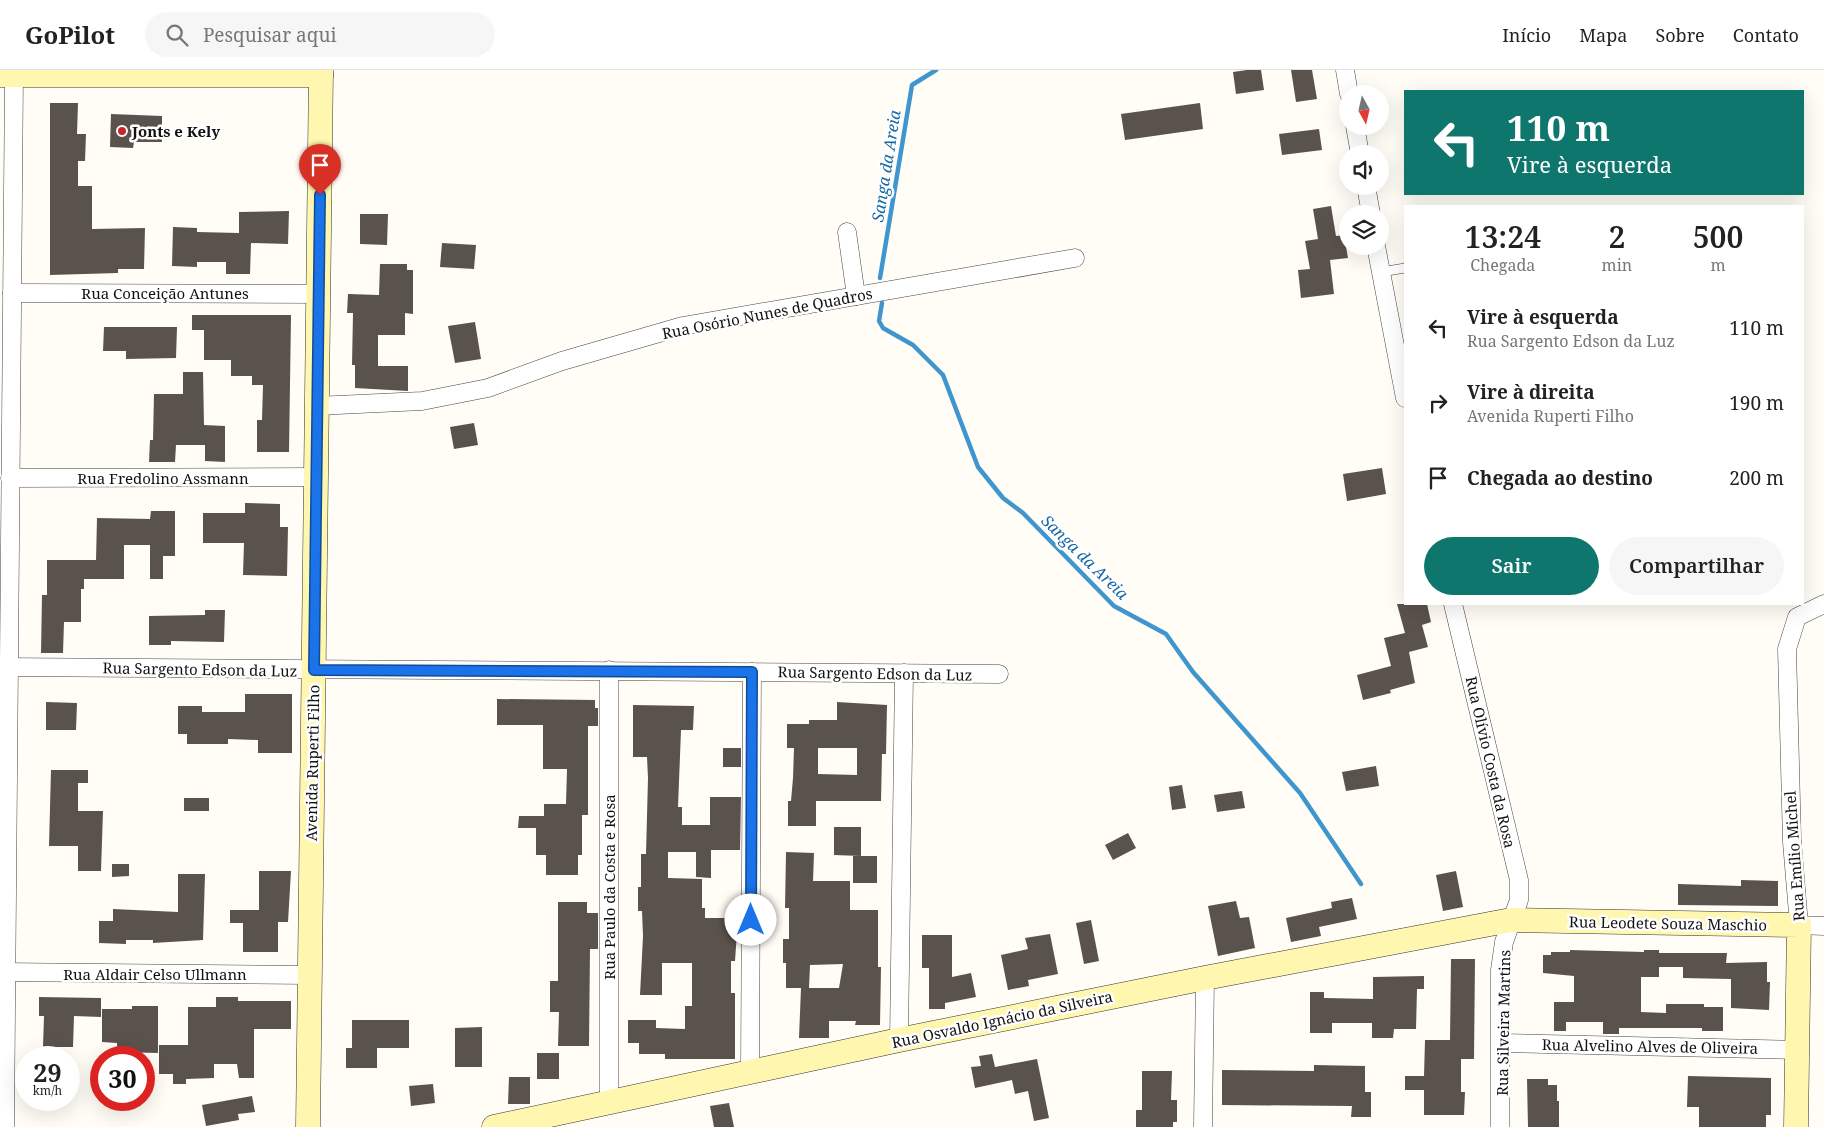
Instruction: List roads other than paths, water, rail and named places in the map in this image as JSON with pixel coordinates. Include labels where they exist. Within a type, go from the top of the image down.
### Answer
[{"type":"street","points":[[1345,70],[1348,85]]},
{"type":"street","points":[[5,1127],[2,972],[4,667],[10,478],[5,438],[12,293],[6,267],[7,75],[321,73]]},
{"type":"street","name":"Avenida Ruperti Filho","points":[[308,1127],[321,73]]},
{"type":"street","points":[[848,232],[856,296]]},
{"type":"street","points":[[1378,255],[1404,393]]},
{"type":"street","name":"Rua Osório Nunes de Quadros","points":[[316,406],[422,401],[488,388],[562,361],[683,326],[1075,258]]},
{"type":"street","name":"Rua Conceição Antunes","points":[[12,293],[318,294]]},
{"type":"street","name":"Rua Fredolino Assmann","points":[[10,478],[316,477]]},
{"type":"street","name":"Rua Emílio Michel","points":[[1796,1127],[1799,925],[1791,823],[1786,649],[1797,617],[1824,604]]},
{"type":"street","name":"Rua Olívio Costa da Rosa","points":[[1454,605],[1519,880],[1519,900],[1511,920]]},
{"type":"street","name":"Rua Sargento Edson da Luz","points":[[4,667],[999,674]]},
{"type":"street","name":"Rua Paulo da Costa e Rosa","points":[[609,670],[609,1102]]},
{"type":"street","points":[[750,1072],[752,672]]},
{"type":"street","points":[[899,1040],[904,673]]},
{"type":"street","name":"Rua Leodete Souza Maschio","points":[[1511,920],[1824,926]]},
{"type":"street","name":"Rua Osvaldo Ignácio da Silveira","points":[[497,1127],[899,1040],[1205,978],[1511,920]]},
{"type":"street","name":"Rua Silveira Martins","points":[[1500,1127],[1502,1042],[1500,970],[1504,942],[1511,920]]},
{"type":"street","name":"Rua Aldair Celso Ullmann","points":[[2,972],[309,975]]},
{"type":"street","points":[[1203,1127],[1205,978]]},
{"type":"street","name":"Rua Alvelino Alves de Oliveira","points":[[1502,1042],[1797,1050]]},
{"type":"lane","points":[[1381,272],[1404,268]]},
{"type":"waterway","name":"Sanga da Areia","points":[[880,278],[912,85],[936,70]]},
{"type":"waterway","name":"Sanga da Areia","points":[[882,303],[879,321],[883,328],[913,345],[943,375],[978,467],[1003,498],[1023,513],[1114,606],[1166,634],[1193,672],[1300,793],[1361,884]]},
{"type":"place","name":"Jonts e Kely","points":[[122,131]]}]
